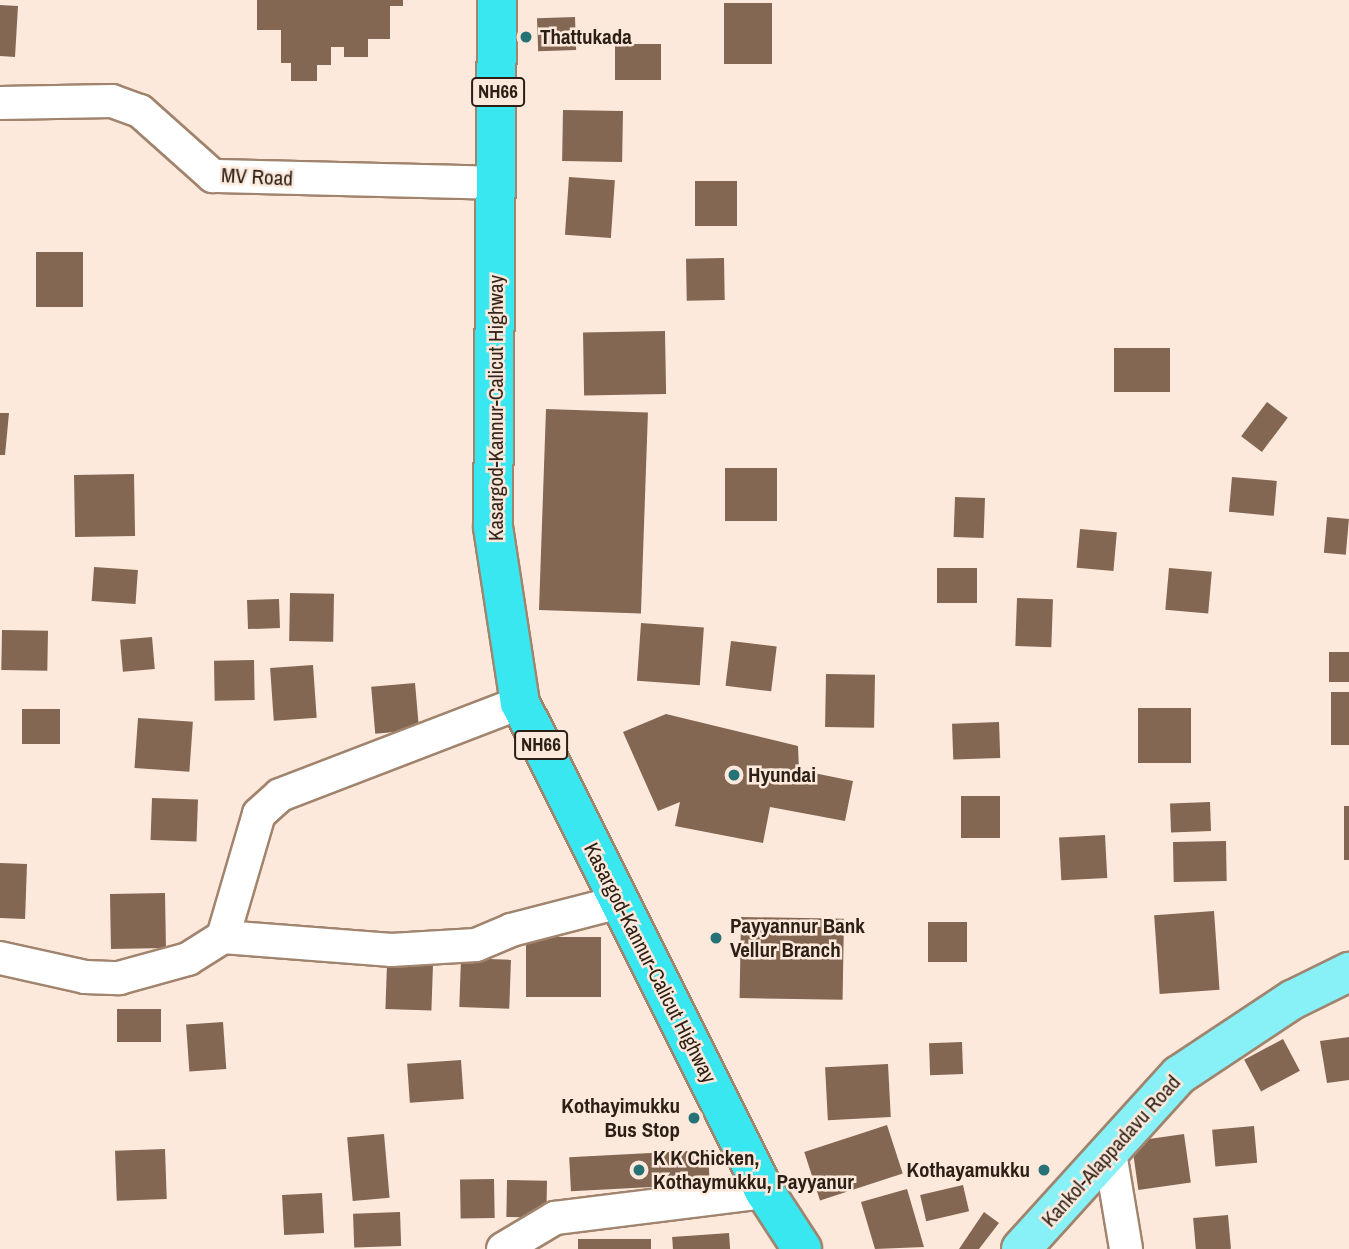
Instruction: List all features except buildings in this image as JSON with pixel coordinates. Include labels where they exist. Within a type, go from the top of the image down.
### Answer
[{"type":"highway","name":"Kasargod-Kannur-Calicut Highway","points":[[497,0],[499,183],[493,527],[520,703],[765,1192],[802,1249]]},
{"type":"main road","name":"Kankol-Alappadavu Road","points":[[1021,1249],[1179,1075],[1292,1000],[1349,972]]},
{"type":"street","name":"MV Road","points":[[0,103],[112,100],[140,111],[213,176],[499,183]]},
{"type":"street","points":[[223,937],[259,814],[280,795],[520,703]]},
{"type":"street","points":[[0,958],[85,977],[119,978],[188,959],[223,937],[391,950],[476,945],[511,930],[619,902]]},
{"type":"street","points":[[1110,1153],[1126,1249]]},
{"type":"street","points":[[503,1249],[555,1218],[765,1192]]},
{"type":"place","name":"Thattukada","points":[[526,37]]},
{"type":"place","name":"Hyundai","points":[[734,775]]},
{"type":"place","name":"Payyannur Bank Vellur Branch","points":[[716,938]]},
{"type":"place","name":"Kothayimukku Bus Stop","points":[[694,1118]]},
{"type":"place","name":"K K Chicken, Kothaymukku, Payyanur","points":[[639,1170]]},
{"type":"place","name":"Kothayamukku","points":[[1044,1170]]}]
